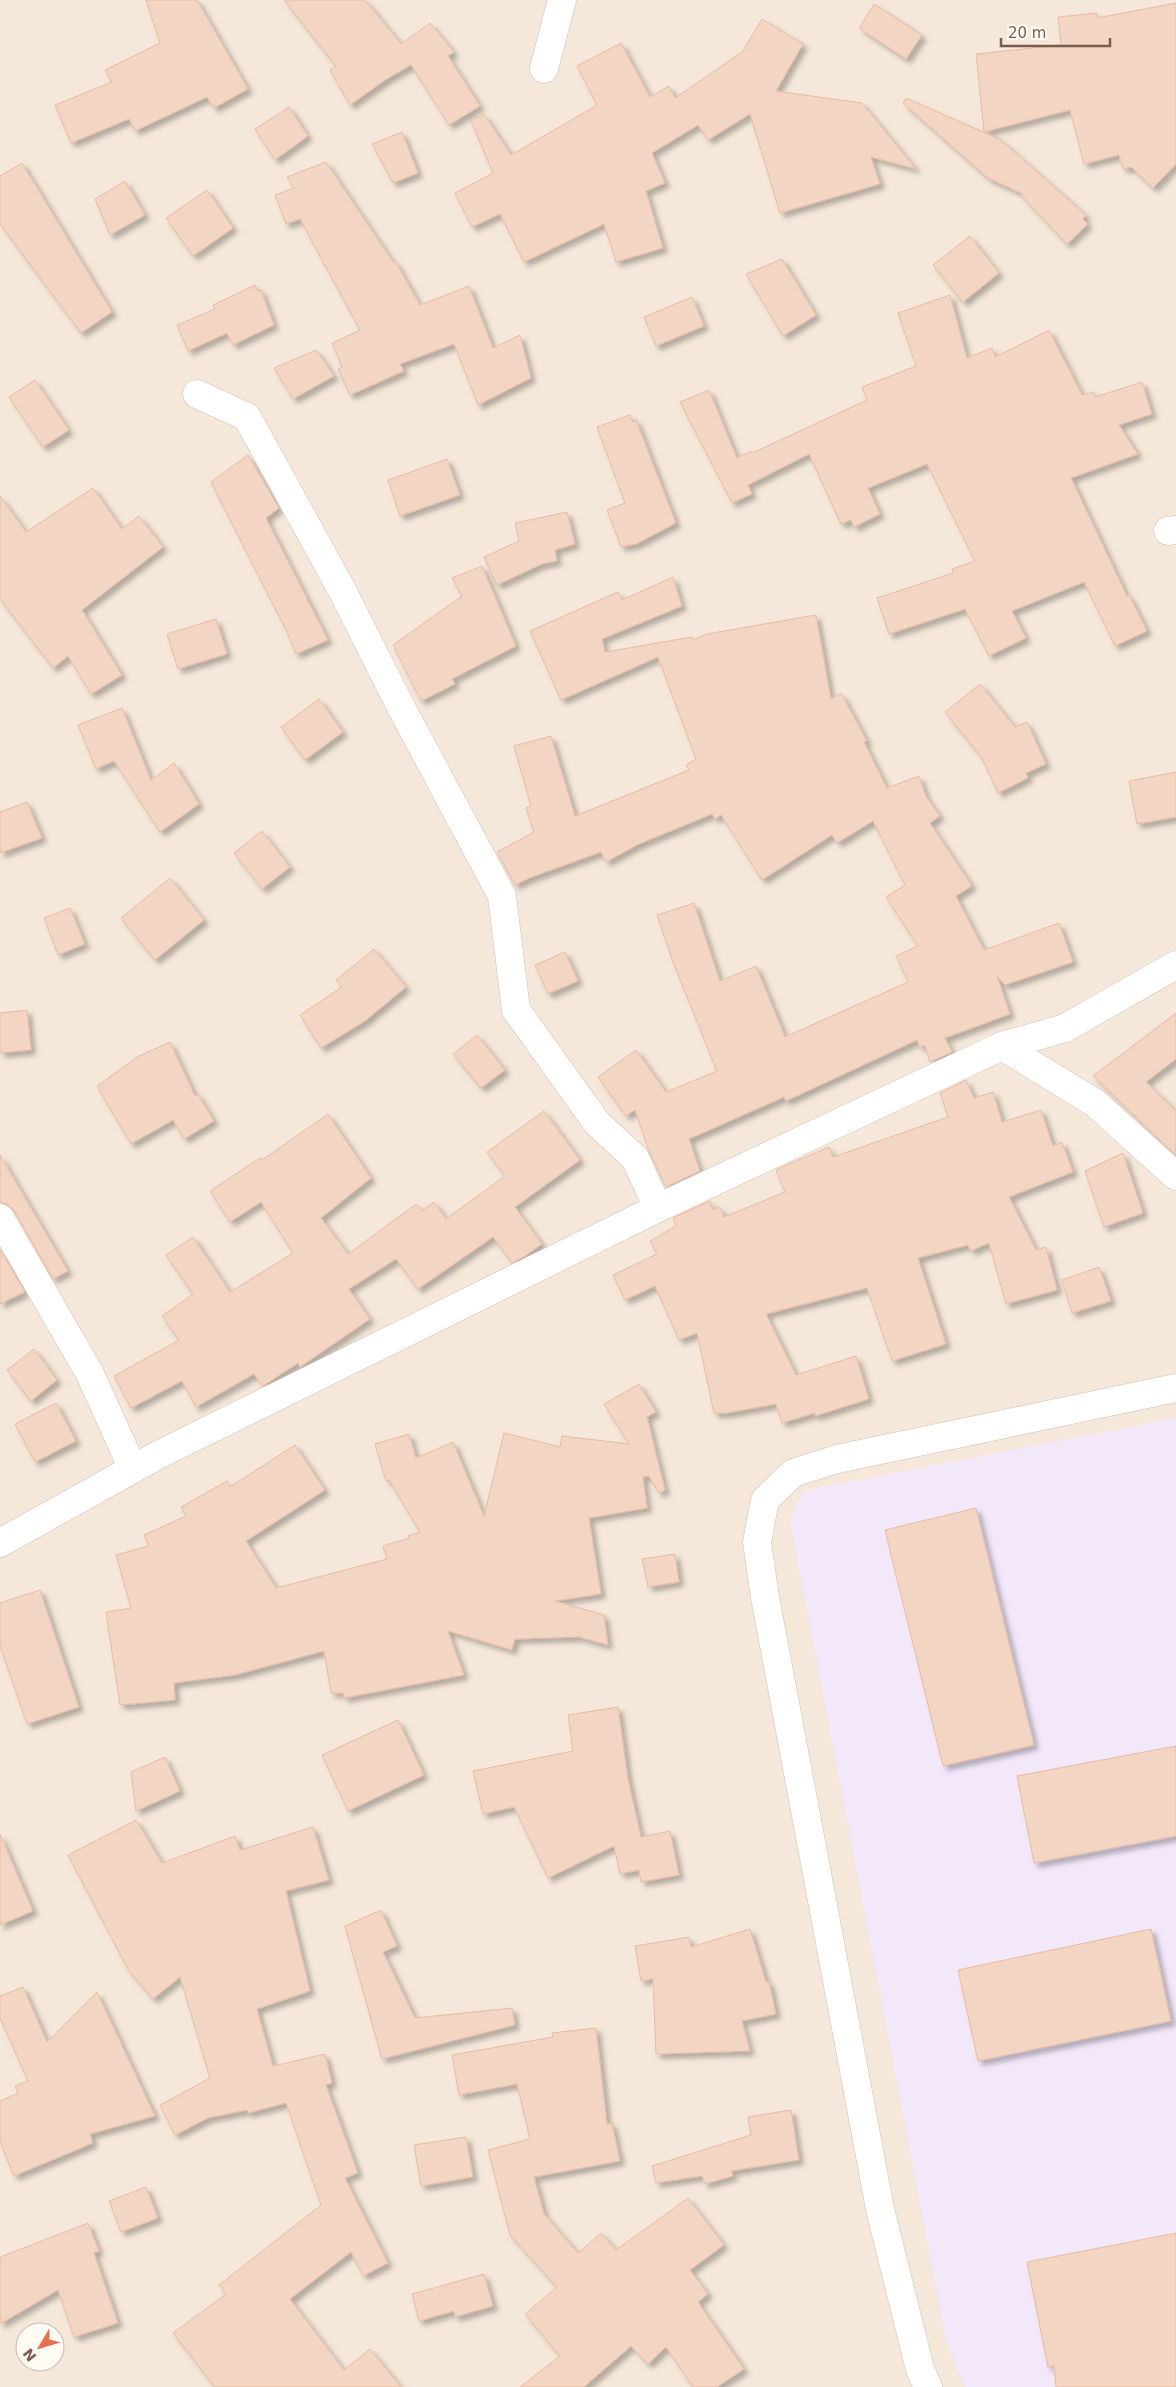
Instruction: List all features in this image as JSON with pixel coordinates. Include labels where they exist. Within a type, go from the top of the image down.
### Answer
[{"type":"street","points":[[544,69],[562,0]]},
{"type":"street","points":[[197,394],[247,417],[342,590],[402,709],[502,896],[516,1010],[597,1123],[635,1158],[658,1208]]},
{"type":"street","points":[[0,1543],[133,1469],[658,1208],[1002,1046],[1065,1028],[1176,965]]},
{"type":"street","points":[[1002,1046],[1094,1103],[1176,1176]]},
{"type":"street","points":[[0,1218],[89,1372],[133,1469]]},
{"type":"street","points":[[928,2387],[920,2370],[880,2209],[767,1607],[757,1542],[765,1500],[793,1473],[837,1459],[1176,1388]]},
{"type":"shaded area","points":[[0,0],[1176,0],[1176,2387],[0,2387]]},
{"type":"shaded area","points":[[1176,1418],[1176,2387],[965,2387],[946,2340],[790,1520],[804,1491]]},
{"type":"building","points":[[146,0],[197,0],[248,89],[214,108],[207,97],[135,131],[129,119],[71,143],[55,105],[112,82],[105,70],[160,43]]},
{"type":"building","points":[[284,0],[365,0],[401,44],[430,23],[454,52],[448,56],[480,106],[449,125],[411,65],[385,80],[350,105],[330,70],[336,66]]},
{"type":"building","points":[[1176,3],[1176,164],[1153,188],[1131,167],[1123,169],[1119,155],[1084,164],[1070,110],[984,132],[976,54],[1061,45],[1058,17],[1097,13],[1097,18]]},
{"type":"building","points":[[874,4],[922,35],[906,59],[859,28]]},
{"type":"building","points":[[762,19],[803,44],[776,91],[862,103],[916,169],[871,157],[880,184],[780,213],[750,114],[708,140],[698,125],[652,153],[665,183],[646,191],[663,248],[616,262],[604,224],[524,262],[500,214],[472,227],[455,193],[493,173],[471,121],[484,114],[511,155],[597,105],[577,66],[621,43],[650,97],[669,86],[675,98],[742,52]]},
{"type":"building","points":[[906,98],[1001,140],[1086,215],[1083,219],[1088,224],[1067,244],[1021,195],[1023,194],[988,178],[903,103]]},
{"type":"building","points":[[289,107],[308,136],[275,160],[255,129]]},
{"type":"building","points":[[402,132],[418,173],[393,183],[372,144]]},
{"type":"building","points":[[326,162],[393,262],[395,261],[420,305],[469,286],[493,348],[520,335],[531,378],[478,405],[454,344],[400,364],[404,371],[350,395],[338,369],[342,367],[332,343],[360,330],[300,219],[286,224],[275,195],[294,188],[287,177]]},
{"type":"building","points":[[22,163],[112,312],[81,333],[0,224],[0,176]]},
{"type":"building","points":[[125,181],[145,215],[110,235],[95,199]]},
{"type":"building","points":[[207,190],[233,228],[193,256],[166,218]]},
{"type":"building","points":[[970,236],[999,273],[963,302],[933,265]]},
{"type":"building","points":[[782,259],[816,315],[783,336],[746,274]]},
{"type":"building","points":[[255,285],[258,291],[261,290],[274,325],[233,345],[227,333],[188,351],[177,325],[215,309],[213,305]]},
{"type":"building","points":[[950,295],[967,358],[992,348],[995,357],[1049,330],[1082,395],[1094,392],[1095,397],[1142,382],[1152,414],[1119,425],[1138,454],[1071,478],[1127,596],[1129,595],[1147,631],[1115,646],[1084,582],[1012,611],[1026,638],[989,656],[965,609],[889,634],[877,598],[953,573],[952,569],[975,561],[927,464],[868,488],[880,514],[854,527],[851,520],[841,524],[809,454],[748,485],[752,494],[732,503],[680,402],[709,390],[737,458],[751,451],[752,453],[867,400],[862,387],[916,366],[898,313]]},
{"type":"building","points":[[692,297],[704,326],[656,346],[644,317]]},
{"type":"building","points":[[316,350],[334,376],[293,399],[274,368]]},
{"type":"building","points":[[35,380],[69,430],[43,447],[9,397]]},
{"type":"building","points":[[630,415],[633,422],[636,420],[676,523],[636,544],[621,547],[607,510],[625,503],[597,427]]},
{"type":"building","points":[[248,455],[279,508],[266,518],[328,640],[296,654],[287,632],[211,482]]},
{"type":"building","points":[[447,459],[460,495],[400,516],[388,480]]},
{"type":"building","points":[[93,488],[122,529],[139,516],[163,547],[82,610],[122,675],[91,694],[68,656],[53,668],[0,599],[0,496],[26,532]]},
{"type":"building","points":[[567,512],[575,544],[555,550],[557,561],[542,564],[497,585],[484,557],[519,541],[515,523]]},
{"type":"building","points":[[482,566],[516,646],[452,679],[455,684],[421,701],[393,645],[462,596],[452,578]]},
{"type":"building","points":[[673,577],[682,606],[602,639],[605,652],[692,637],[693,640],[707,634],[816,615],[831,699],[841,693],[867,741],[864,742],[887,788],[919,776],[926,796],[940,816],[930,823],[972,886],[956,896],[984,950],[1059,923],[1073,962],[1005,985],[997,976],[1010,1014],[945,1038],[952,1052],[930,1062],[925,1045],[920,1047],[917,1040],[786,1101],[784,1097],[689,1139],[700,1171],[666,1187],[649,1151],[635,1110],[626,1116],[598,1077],[636,1050],[666,1092],[717,1071],[673,962],[657,915],[694,903],[720,981],[756,966],[785,1037],[908,982],[896,956],[918,946],[886,897],[905,885],[873,821],[837,843],[832,835],[762,880],[721,815],[715,819],[712,814],[639,844],[606,862],[601,852],[529,878],[515,885],[497,852],[534,832],[526,808],[531,806],[514,746],[551,736],[575,816],[689,770],[686,765],[696,759],[658,657],[561,700],[530,631],[618,592],[622,600]]},
{"type":"building","points":[[216,619],[227,654],[178,669],[167,634]]},
{"type":"building","points":[[980,684],[1015,727],[1027,722],[1046,764],[1026,773],[1028,778],[998,793],[982,758],[945,712]]},
{"type":"building","points":[[319,699],[343,732],[305,760],[281,727]]},
{"type":"building","points":[[122,708],[151,780],[174,763],[199,804],[160,832],[114,761],[96,769],[78,725]]},
{"type":"building","points":[[1176,772],[1176,817],[1137,824],[1129,781]]},
{"type":"building","points":[[27,802],[42,838],[0,853],[0,812]]},
{"type":"building","points":[[262,831],[290,867],[262,889],[234,853]]},
{"type":"building","points":[[170,878],[204,920],[155,960],[121,918]]},
{"type":"building","points":[[70,908],[85,944],[58,955],[44,918]]},
{"type":"building","points":[[374,949],[406,987],[365,1021],[321,1048],[300,1015],[342,987],[336,980]]},
{"type":"building","points":[[565,952],[578,981],[548,994],[535,965]]},
{"type":"building","points":[[27,1010],[31,1050],[0,1053],[0,1013]]},
{"type":"building","points":[[1176,1013],[1176,1059],[1146,1082],[1176,1111],[1176,1155],[1093,1076]]},
{"type":"building","points":[[477,1035],[505,1070],[481,1088],[453,1054]]},
{"type":"building","points":[[170,1042],[195,1096],[198,1094],[214,1121],[184,1139],[173,1120],[131,1144],[97,1086],[137,1057]]},
{"type":"building","points":[[966,1080],[974,1098],[993,1092],[1002,1122],[1041,1110],[1053,1146],[1062,1142],[1073,1172],[1009,1197],[1036,1250],[1046,1247],[1057,1290],[1006,1304],[989,1243],[971,1251],[968,1245],[918,1258],[946,1344],[892,1361],[867,1288],[766,1314],[796,1375],[856,1356],[869,1399],[815,1416],[815,1413],[782,1423],[776,1404],[727,1413],[714,1413],[697,1333],[679,1340],[655,1286],[625,1300],[613,1275],[657,1254],[650,1241],[676,1226],[673,1218],[710,1201],[713,1210],[720,1207],[724,1217],[785,1192],[776,1170],[784,1166],[829,1147],[833,1157],[948,1117],[940,1093]]},
{"type":"building","points":[[544,1111],[580,1160],[515,1207],[542,1244],[512,1263],[493,1237],[418,1289],[396,1259],[349,1289],[370,1319],[300,1367],[298,1363],[263,1386],[254,1374],[196,1407],[182,1381],[131,1408],[114,1376],[179,1340],[162,1316],[193,1294],[166,1255],[193,1237],[230,1292],[293,1253],[261,1202],[230,1222],[210,1191],[260,1158],[262,1160],[328,1114],[371,1178],[321,1218],[348,1254],[416,1204],[422,1211],[434,1202],[446,1219],[505,1176],[487,1152]]},
{"type":"building","points":[[1123,1153],[1143,1213],[1104,1227],[1085,1171]]},
{"type":"building","points":[[0,1155],[68,1271],[53,1279],[14,1210],[7,1204],[0,1202]]},
{"type":"building","points":[[0,1249],[25,1292],[0,1304]]},
{"type":"building","points":[[1099,1267],[1111,1301],[1072,1313],[1062,1280]]},
{"type":"building","points":[[34,1349],[57,1380],[31,1401],[7,1370]]},
{"type":"building","points":[[639,1384],[656,1412],[647,1417],[665,1490],[659,1493],[649,1476],[643,1477],[647,1508],[589,1518],[601,1594],[555,1601],[604,1615],[608,1645],[579,1637],[515,1639],[512,1650],[448,1631],[464,1675],[344,1698],[343,1693],[331,1693],[324,1651],[235,1675],[174,1683],[175,1700],[120,1705],[106,1612],[131,1608],[116,1555],[149,1546],[144,1535],[186,1516],[181,1507],[227,1481],[230,1487],[295,1445],[325,1490],[246,1541],[276,1588],[387,1559],[383,1546],[409,1538],[408,1536],[420,1532],[389,1480],[386,1481],[375,1444],[409,1434],[416,1458],[453,1442],[484,1516],[504,1433],[560,1447],[562,1436],[629,1444],[604,1404]]},
{"type":"building","points":[[56,1403],[76,1441],[35,1462],[15,1424]]},
{"type":"building","points":[[976,1508],[1034,1745],[943,1766],[885,1530]]},
{"type":"building","points":[[675,1554],[679,1582],[648,1587],[642,1559]]},
{"type":"building","points":[[40,1590],[79,1707],[27,1724],[0,1646],[0,1603]]},
{"type":"building","points":[[618,1707],[628,1779],[641,1837],[670,1831],[679,1875],[641,1882],[639,1870],[620,1874],[614,1846],[548,1878],[514,1807],[483,1814],[473,1771],[573,1751],[568,1715]]},
{"type":"building","points":[[398,1720],[424,1775],[348,1811],[322,1755]]},
{"type":"building","points":[[1176,1746],[1176,1836],[1034,1863],[1017,1776]]},
{"type":"building","points":[[165,1757],[180,1791],[136,1811],[131,1772]]},
{"type":"building","points":[[136,1820],[162,1863],[235,1836],[240,1850],[313,1827],[329,1880],[286,1891],[310,1991],[257,2009],[273,2066],[325,2054],[332,2083],[326,2085],[358,2173],[345,2178],[388,2263],[363,2276],[351,2252],[290,2299],[344,2370],[370,2349],[401,2387],[215,2387],[173,2333],[226,2294],[219,2285],[321,2205],[286,2103],[248,2113],[247,2110],[208,2118],[175,2135],[160,2105],[210,2078],[180,1977],[153,1999],[129,1971],[68,1855]]},
{"type":"building","points":[[0,1834],[33,1911],[0,1925]]},
{"type":"building","points":[[381,1910],[397,1946],[383,1952],[415,2018],[512,2008],[515,2025],[382,2059],[345,1926]]},
{"type":"building","points":[[750,1929],[766,1982],[769,1982],[776,2014],[742,2021],[750,2051],[656,2054],[653,1979],[641,1981],[635,1946],[689,1937],[691,1947]]},
{"type":"building","points":[[1151,1929],[1171,2021],[978,2061],[958,1970]]},
{"type":"building","points":[[23,1987],[47,2042],[97,1992],[155,2116],[90,2134],[93,2143],[14,2176],[0,2142],[0,2101],[18,2093],[15,2086],[28,2081],[0,2018],[0,1996]]},
{"type":"building","points":[[596,2028],[607,2124],[612,2123],[620,2161],[534,2177],[544,2214],[578,2253],[601,2233],[616,2250],[688,2198],[724,2245],[690,2270],[708,2294],[698,2302],[744,2369],[717,2387],[693,2387],[666,2347],[648,2364],[631,2346],[584,2387],[520,2387],[560,2356],[525,2314],[557,2287],[510,2235],[488,2150],[530,2139],[517,2084],[459,2095],[452,2055],[553,2037],[552,2033]]},
{"type":"building","points":[[791,2110],[799,2160],[731,2171],[733,2176],[705,2184],[702,2176],[656,2183],[652,2166],[751,2135],[748,2117]]},
{"type":"building","points":[[466,2137],[473,2177],[421,2186],[414,2145]]},
{"type":"building","points":[[146,2187],[158,2218],[121,2232],[109,2201]]},
{"type":"building","points":[[88,2223],[99,2251],[94,2253],[118,2323],[74,2337],[58,2290],[0,2324],[0,2257]]},
{"type":"building","points":[[1176,2233],[1176,2387],[1056,2387],[1054,2366],[1048,2367],[1027,2262]]},
{"type":"building","points":[[484,2274],[493,2306],[455,2317],[454,2311],[419,2321],[412,2294]]}]
